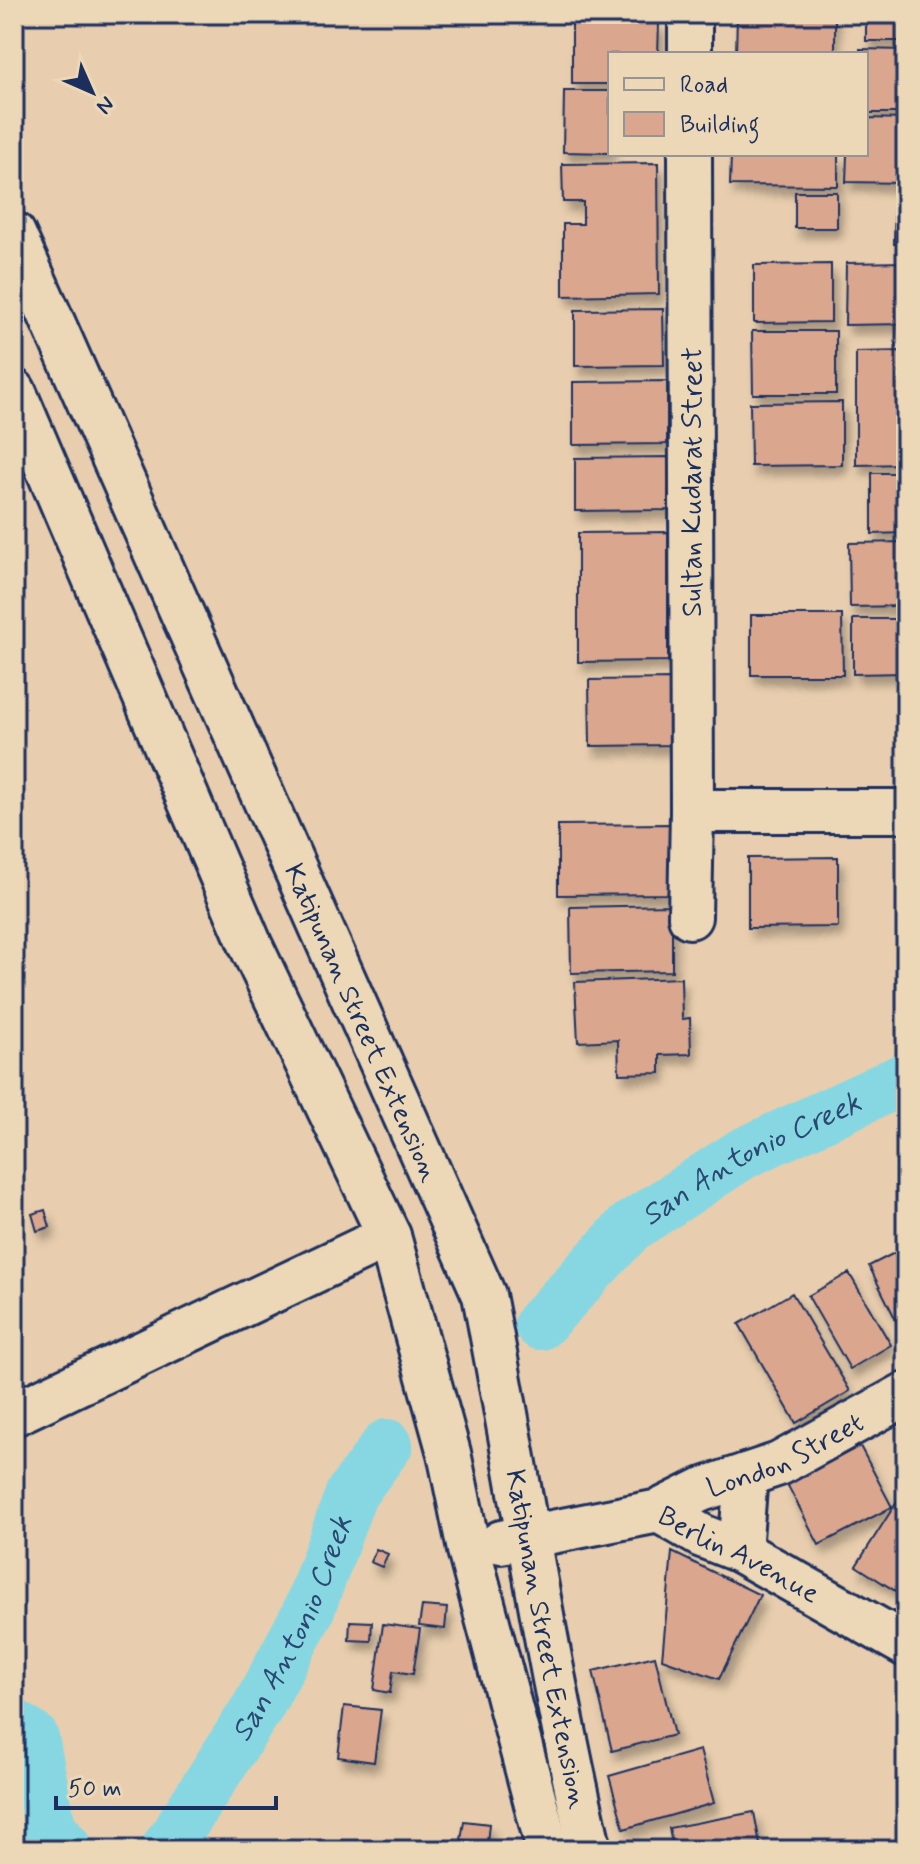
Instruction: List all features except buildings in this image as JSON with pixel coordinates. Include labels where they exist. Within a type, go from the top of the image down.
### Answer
[{"type":"street","points":[[690,14],[690,52]]},
{"type":"street","name":"Sultan Kudarat Street","points":[[690,156],[690,917]]},
{"type":"street","name":"Katipunan Street Extension","points":[[14,234],[484,1295],[542,1619],[590,1850]]},
{"type":"street","name":"Katipunan Street Extension","points":[[14,391],[251,946],[389,1236],[449,1453],[467,1541],[548,1850]]},
{"type":"street","points":[[692,811],[906,811]]},
{"type":"street","points":[[14,1414],[389,1236]]},
{"type":"street","name":"London Street","points":[[659,1511],[701,1490],[779,1464],[906,1394]]},
{"type":"street","points":[[740,1551],[746,1475]]},
{"type":"street","name":"Berlin Avenue","points":[[467,1541],[526,1526],[659,1511],[702,1536],[740,1551],[906,1645]]},
{"type":"waterway","name":"San Antonio Creek","points":[[540,1324],[630,1227],[742,1154],[906,1078]]},
{"type":"waterway","name":"San Antonio Creek","points":[[166,1850],[259,1705],[308,1612],[351,1494],[387,1445]]},
{"type":"waterway","name":"San Antonio Creek","points":[[14,1725],[33,1738],[50,1827],[68,1850]]}]
